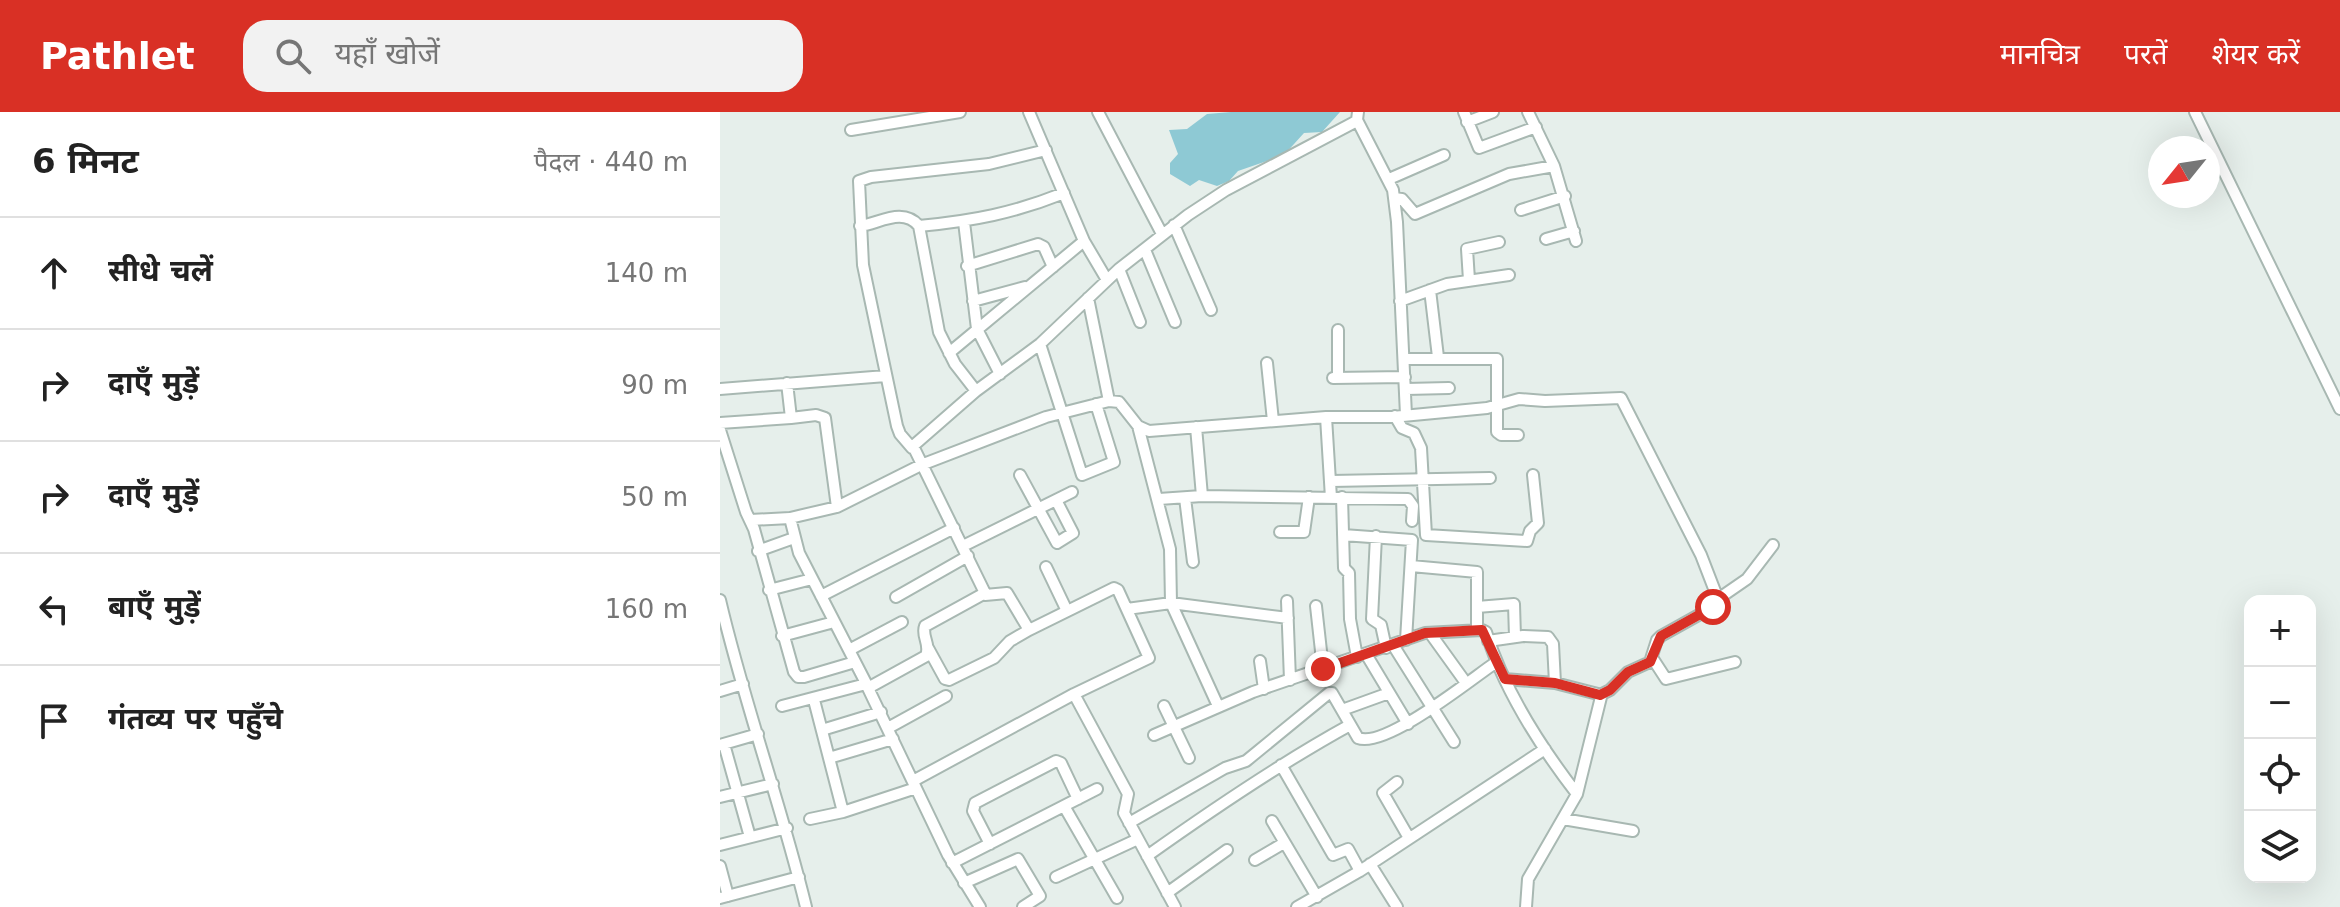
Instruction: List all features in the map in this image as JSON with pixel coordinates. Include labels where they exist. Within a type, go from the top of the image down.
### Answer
[{"type":"street","points":[[851,130],[960,112]]},
{"type":"street","points":[[1029,112],[1084,241],[1107,280]]},
{"type":"street","points":[[1098,112],[1162,234]]},
{"type":"street","points":[[1493,112],[1465,117],[1479,149],[1536,127]]},
{"type":"street","points":[[1528,112],[1554,166],[1575,236],[1546,239]]},
{"type":"street","points":[[2195,112],[2340,408]]},
{"type":"street","points":[[912,448],[976,391],[1040,344],[1119,269],[1174,225],[1226,190],[1357,116],[1389,179],[1394,198],[1406,389],[1400,416],[1402,428],[1414,433],[1419,441],[1426,535],[1527,541],[1531,530],[1538,525],[1533,475]]},
{"type":"street","points":[[985,595],[954,528],[897,426],[863,265],[857,186],[863,178],[989,164],[1046,150]]},
{"type":"street","points":[[1389,179],[1444,155]]},
{"type":"street","points":[[1394,198],[1402,199],[1415,214],[1509,174],[1554,166]]},
{"type":"street","points":[[919,226],[964,222],[1023,209],[1064,193]]},
{"type":"street","points":[[1521,210],[1565,196]]},
{"type":"street","points":[[860,226],[899,216],[913,219],[919,226],[939,332],[949,353],[976,391]]},
{"type":"street","points":[[964,222],[977,329],[1000,374]]},
{"type":"street","points":[[1174,225],[1211,310]]},
{"type":"street","points":[[949,353],[1084,241]]},
{"type":"street","points":[[1469,280],[1467,249],[1499,242]]},
{"type":"street","points":[[967,266],[1038,244],[1044,247],[1053,267]]},
{"type":"street","points":[[1145,250],[1175,322]]},
{"type":"street","points":[[1119,269],[1140,322]]},
{"type":"street","points":[[1400,301],[1447,284],[1509,275]]},
{"type":"street","points":[[973,301],[1031,286]]},
{"type":"street","points":[[1430,290],[1438,357]]},
{"type":"street","points":[[1088,298],[1109,401]]},
{"type":"street","points":[[1338,330],[1335,378],[1405,377]]},
{"type":"street","points":[[1040,344],[1083,475],[1114,462],[1096,404]]},
{"type":"street","points":[[1405,359],[1497,359],[1498,434],[1518,435]]},
{"type":"street","points":[[1267,363],[1273,421]]},
{"type":"street","points":[[720,389],[886,376]]},
{"type":"street","points":[[787,383],[791,418]]},
{"type":"street","points":[[1406,389],[1449,388]]},
{"type":"street","points":[[1138,426],[1149,431],[1326,417],[1400,416],[1496,405],[1519,399],[1622,399],[1701,555],[1718,599]]},
{"type":"street","points":[[750,520],[790,518],[837,507],[921,465],[1062,412],[1109,401],[1119,402],[1138,426],[1159,499],[1172,561],[1171,603],[1218,706]]},
{"type":"street","points":[[720,423],[816,415],[825,418],[837,507]]},
{"type":"street","points":[[1326,417],[1331,481],[1343,535],[1344,568],[1349,573],[1349,613],[1361,655],[1408,724]]},
{"type":"street","points":[[1196,427],[1202,496]]},
{"type":"street","points":[[720,430],[794,672],[798,677],[855,662]]},
{"type":"street","points":[[1020,475],[1058,542],[1073,533],[1056,500]]},
{"type":"street","points":[[1331,481],[1490,478]]},
{"type":"street","points":[[896,597],[965,551],[1072,492]]},
{"type":"street","points":[[1159,499],[1202,496],[1410,500],[1413,506],[1412,521]]},
{"type":"street","points":[[1280,532],[1304,532],[1309,497]]},
{"type":"street","points":[[1185,498],[1193,562]]},
{"type":"street","points":[[790,518],[794,538],[812,579],[881,712],[952,863],[980,907]]},
{"type":"street","points":[[821,596],[954,528]]},
{"type":"street","points":[[1343,535],[1411,539],[1406,640]]},
{"type":"street","points":[[1376,536],[1372,619],[1381,625],[1390,646],[1454,742]]},
{"type":"street","points":[[758,551],[794,538]]},
{"type":"street","points":[[1735,662],[1666,679],[1653,659],[1657,640],[1661,636],[1713,607],[1718,599],[1747,579],[1773,545]]},
{"type":"street","points":[[1411,566],[1476,571],[1477,630]]},
{"type":"street","points":[[1046,567],[1067,611]]},
{"type":"street","points":[[769,590],[812,579]]},
{"type":"street","points":[[810,819],[843,812],[915,784],[1074,694],[1149,658],[1118,590],[1114,588],[1029,630],[1004,646],[994,658],[949,680],[945,679],[928,648],[923,632],[925,626],[985,595],[1007,593],[1029,630]]},
{"type":"street","points":[[720,600],[787,828],[806,907]]},
{"type":"street","points":[[1287,601],[1290,680]]},
{"type":"street","points":[[1127,609],[1171,603],[1288,618]]},
{"type":"street","points":[[1477,607],[1514,604],[1515,637]]},
{"type":"street","points":[[1316,606],[1323,669]]},
{"type":"street","points":[[782,636],[834,622]]},
{"type":"street","points":[[849,650],[902,622]]},
{"type":"street","points":[[1154,735],[1218,706],[1406,640],[1430,633],[1485,631],[1495,663],[1545,749],[1577,794]]},
{"type":"street","points":[[1430,633],[1466,683]]},
{"type":"street","points":[[1488,641],[1548,637],[1553,644],[1555,683]]},
{"type":"street","points":[[782,706],[867,686],[924,658],[928,648]]},
{"type":"street","points":[[1505,679],[1555,683],[1600,695],[1610,690],[1628,672],[1653,659]]},
{"type":"street","points":[[1260,661],[1264,689]]},
{"type":"street","points":[[1129,823],[1225,768],[1246,761],[1329,693],[1332,693],[1358,738],[1370,741],[1408,724],[1495,663]]},
{"type":"street","points":[[720,691],[743,684]]},
{"type":"street","points":[[1342,710],[1389,693]]},
{"type":"street","points":[[1074,694],[1128,794],[1124,809],[1129,823],[1175,907]]},
{"type":"street","points":[[1526,907],[1528,879],[1577,794],[1600,695]]},
{"type":"street","points":[[829,758],[891,733],[946,696]]},
{"type":"street","points":[[814,700],[843,812]]},
{"type":"street","points":[[1164,706],[1189,758]]},
{"type":"street","points":[[822,730],[881,712]]},
{"type":"street","points":[[1147,856],[1233,795],[1350,725]]},
{"type":"street","points":[[750,837],[722,745],[758,734]]},
{"type":"street","points":[[1297,907],[1360,871],[1545,749]]},
{"type":"street","points":[[990,844],[973,811],[975,803],[1056,761],[1061,763],[1078,799]]},
{"type":"street","points":[[1281,765],[1333,855],[1348,849],[1360,871]]},
{"type":"street","points":[[1397,782],[1383,793],[1409,838]]},
{"type":"street","points":[[720,797],[773,784]]},
{"type":"street","points":[[952,863],[1097,789]]},
{"type":"street","points":[[1064,806],[1117,898]]},
{"type":"street","points":[[1563,819],[1633,831]]},
{"type":"street","points":[[1272,821],[1317,897]]},
{"type":"street","points":[[720,845],[787,828]]},
{"type":"street","points":[[1056,877],[1138,839]]},
{"type":"street","points":[[1255,860],[1284,843]]},
{"type":"street","points":[[1167,893],[1227,850]]},
{"type":"street","points":[[964,883],[1018,859],[1040,896],[1023,907]]},
{"type":"street","points":[[1370,864],[1397,907]]},
{"type":"street","points":[[720,866],[724,899],[799,877]]},
{"type":"water","points":[[1340,112],[1322,132],[1304,133],[1284,155],[1238,171],[1229,181],[1217,186],[1199,180],[1190,186],[1170,174],[1170,163],[1178,154],[1169,130],[1187,129],[1207,114]]},
{"type":"route","points":[[1323,669],[1425,633],[1482,630],[1486,632],[1495,663],[1505,679],[1573,686],[1600,695],[1615,686],[1623,675],[1650,662],[1661,636],[1713,607]]}]
